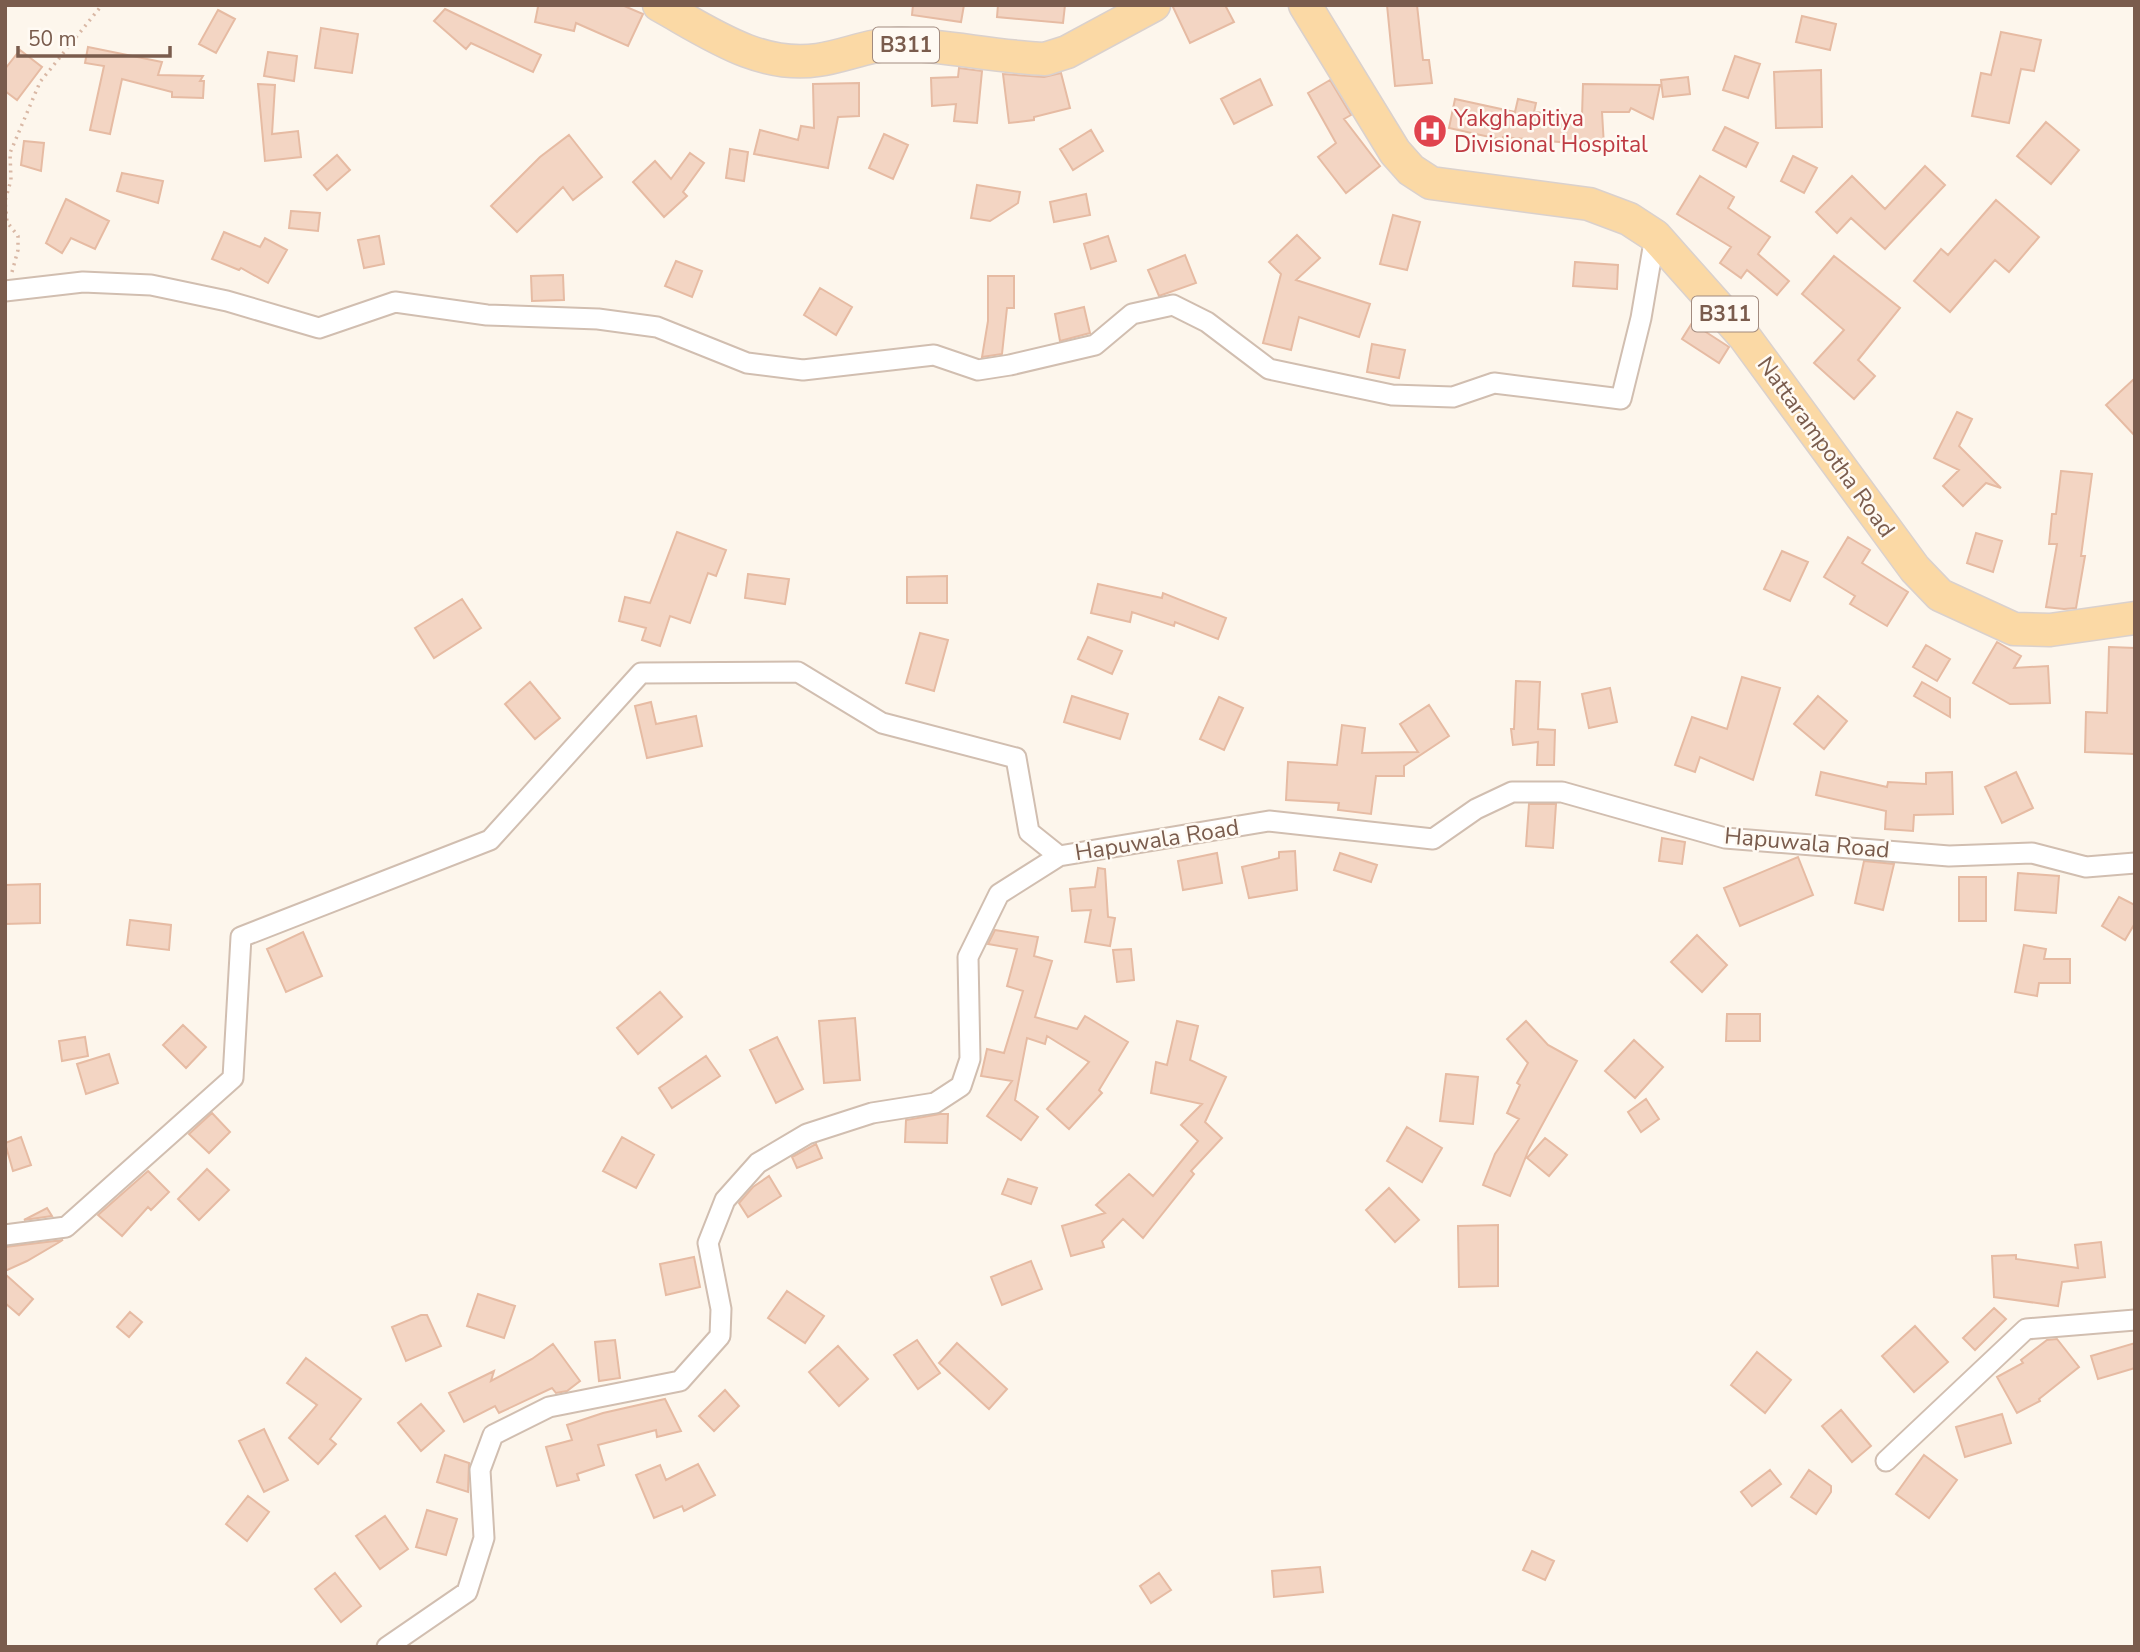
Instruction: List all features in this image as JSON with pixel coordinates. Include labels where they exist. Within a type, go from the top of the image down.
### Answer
[{"type":"main road","name":"B311","points":[[659,5],[734,47],[772,58],[799,62],[819,60],[869,47],[901,44],[1045,59],[1067,52],[1154,5]]},
{"type":"main road","name":"Nattarampotha Road","points":[[1305,5],[1374,120],[1411,170],[1432,183],[1589,204],[1629,219],[1655,236],[1744,336],[1915,569],[1940,595],[2014,629],[2050,630],[2135,618]]},
{"type":"street","points":[[7,290],[83,282],[151,285],[227,300],[320,328],[395,302],[487,315],[598,319],[657,327],[747,363],[803,370],[934,355],[978,370],[1010,365],[1095,345],[1132,314],[1173,304],[1208,321],[1269,369],[1367,390],[1392,395],[1453,397],[1494,383],[1621,399],[1641,318],[1655,236]]},
{"type":"street","points":[[5,1235],[66,1227],[233,1078],[241,937],[490,840],[641,673],[798,672],[882,723],[1016,758],[1029,832],[1059,856]]},
{"type":"street","name":"Hapuwala Road","points":[[387,1647],[467,1591],[484,1538],[480,1470],[493,1435],[549,1407],[680,1381],[720,1336],[721,1309],[708,1244],[725,1199],[758,1163],[807,1134],[872,1113],[935,1103],[961,1087],[970,1059],[968,957],[999,894],[1059,856],[1269,821],[1433,839],[1476,809],[1513,792],[1562,792],[1725,838],[1949,856],[2032,853],[2086,867],[2135,863]]},
{"type":"street","points":[[1886,1461],[2026,1329],[2135,1320]]},
{"type":"path","points":[[7,290],[18,250],[18,236],[7,222],[5,201],[12,180],[10,153],[40,82],[102,5]]},
{"type":"building","points":[[535,5],[622,5],[643,14],[628,46],[576,23],[574,31],[535,22],[538,7]]},
{"type":"building","points":[[913,5],[964,5],[961,22],[912,15]]},
{"type":"building","points":[[998,5],[1065,5],[1063,23],[997,17]]},
{"type":"building","points":[[1172,5],[1225,5],[1234,22],[1190,43]]},
{"type":"building","points":[[1387,5],[1417,5],[1423,60],[1429,60],[1432,83],[1395,86]]},
{"type":"building","points":[[445,9],[541,55],[533,72],[471,43],[466,49],[434,21]]},
{"type":"building","points":[[218,10],[235,19],[216,53],[199,44]]},
{"type":"building","points":[[1802,16],[1836,24],[1830,50],[1796,42]]},
{"type":"building","points":[[321,28],[358,34],[352,73],[315,68]]},
{"type":"building","points":[[2001,32],[2041,40],[2034,71],[2021,69],[2009,123],[1972,116],[1981,73],[1991,75]]},
{"type":"building","points":[[88,47],[162,62],[158,75],[203,76],[200,81],[204,81],[203,98],[172,97],[172,92],[122,79],[110,134],[90,130],[104,66],[85,63]]},
{"type":"building","points":[[20,50],[42,67],[17,100],[5,91],[5,69]]},
{"type":"building","points":[[268,52],[297,56],[294,81],[264,76]]},
{"type":"building","points":[[1735,56],[1760,64],[1748,98],[1723,90]]},
{"type":"building","points":[[959,68],[982,71],[977,123],[954,121],[956,104],[932,106],[931,78],[958,77]]},
{"type":"building","points":[[1821,70],[1822,127],[1776,128],[1774,72]]},
{"type":"building","points":[[1061,73],[1070,108],[1034,117],[1034,120],[1009,123],[1003,74],[1044,77]]},
{"type":"building","points":[[1688,77],[1690,94],[1663,97],[1661,80]]},
{"type":"building","points":[[1260,79],[1272,105],[1234,124],[1221,99]]},
{"type":"building","points":[[1330,80],[1351,115],[1344,119],[1380,166],[1346,193],[1318,157],[1336,143],[1308,93]]},
{"type":"building","points":[[859,83],[859,116],[838,117],[828,168],[754,154],[760,130],[798,140],[801,126],[814,128],[813,84]]},
{"type":"building","points":[[258,84],[275,85],[272,134],[298,131],[301,157],[265,161]]},
{"type":"building","points":[[1583,84],[1660,85],[1653,119],[1631,108],[1629,112],[1602,112],[1604,146],[1503,137],[1503,140],[1449,128],[1455,99],[1515,112],[1518,99],[1536,103],[1534,112],[1582,116]]},
{"type":"building","points":[[2046,122],[2079,150],[2051,184],[2017,156]]},
{"type":"building","points":[[1725,127],[1758,143],[1746,167],[1713,150]]},
{"type":"building","points":[[1091,130],[1103,151],[1073,170],[1060,149]]},
{"type":"building","points":[[884,134],[908,145],[893,179],[869,168]]},
{"type":"building","points":[[569,135],[602,177],[573,200],[563,187],[517,232],[491,206],[540,157]]},
{"type":"building","points":[[24,141],[44,143],[41,171],[21,165]]},
{"type":"building","points":[[730,149],[748,152],[744,181],[726,178]]},
{"type":"building","points":[[690,153],[704,163],[683,192],[687,196],[664,217],[633,182],[655,161],[671,179]]},
{"type":"building","points":[[337,155],[350,170],[327,190],[314,175]]},
{"type":"building","points":[[1793,156],[1817,168],[1804,193],[1781,181]]},
{"type":"building","points":[[1925,166],[1945,185],[1885,249],[1851,218],[1837,233],[1816,212],[1852,176],[1885,209]]},
{"type":"building","points":[[122,173],[163,181],[158,203],[117,191]]},
{"type":"building","points":[[1700,176],[1734,197],[1728,208],[1770,237],[1758,254],[1789,281],[1777,295],[1747,270],[1741,278],[1720,263],[1731,247],[1677,214]]},
{"type":"building","points":[[977,185],[1020,192],[1018,203],[990,221],[971,218]]},
{"type":"building","points":[[1086,194],[1090,215],[1054,222],[1050,202]]},
{"type":"building","points":[[66,199],[109,221],[95,249],[71,238],[62,253],[46,243]]},
{"type":"building","points":[[1996,200],[2039,237],[2009,272],[1995,260],[1950,312],[1914,281],[1941,249],[1948,255]]},
{"type":"building","points":[[291,211],[320,213],[318,231],[289,228]]},
{"type":"building","points":[[1393,215],[1420,222],[1407,270],[1380,264]]},
{"type":"building","points":[[224,232],[260,247],[265,238],[287,250],[268,283],[241,268],[239,270],[212,259]]},
{"type":"building","points":[[1297,235],[1320,258],[1296,280],[1370,304],[1359,337],[1299,317],[1291,350],[1263,343],[1281,274],[1269,262]]},
{"type":"building","points":[[379,236],[384,264],[364,268],[358,240]]},
{"type":"building","points":[[1108,236],[1116,261],[1091,269],[1084,244]]},
{"type":"building","points":[[1185,255],[1196,283],[1159,296],[1148,270]]},
{"type":"building","points":[[1834,256],[1900,308],[1858,360],[1875,376],[1854,399],[1814,363],[1844,330],[1802,294]]},
{"type":"building","points":[[676,261],[702,271],[692,297],[665,286]]},
{"type":"building","points":[[1575,262],[1618,265],[1617,289],[1573,286]]},
{"type":"building","points":[[563,275],[564,300],[532,301],[531,276]]},
{"type":"building","points":[[988,276],[1014,276],[1014,308],[1007,308],[1002,354],[982,357],[988,321]]},
{"type":"building","points":[[820,288],[852,307],[836,335],[804,315]]},
{"type":"building","points":[[1084,307],[1090,333],[1060,341],[1055,314]]},
{"type":"building","points":[[1692,323],[1729,347],[1719,363],[1682,339]]},
{"type":"building","points":[[1372,344],[1405,350],[1399,378],[1367,372]]},
{"type":"building","points":[[2135,378],[2135,436],[2106,405]]},
{"type":"building","points":[[1957,412],[1972,419],[1959,446],[2001,488],[1986,483],[1963,506],[1943,486],[1959,470],[1934,458]]},
{"type":"building","points":[[2061,471],[2092,474],[2081,556],[2085,556],[2076,608],[2064,609],[2046,607],[2057,544],[2049,544],[2052,514],[2056,514]]},
{"type":"building","points":[[677,532],[726,550],[716,576],[708,573],[690,623],[670,616],[660,646],[642,640],[646,628],[619,621],[625,597],[650,603]]},
{"type":"building","points":[[1976,533],[2002,541],[1993,572],[1967,563]]},
{"type":"building","points":[[1848,537],[1870,550],[1862,563],[1908,592],[1887,626],[1850,604],[1855,596],[1824,577]]},
{"type":"building","points":[[1782,551],[1808,562],[1790,601],[1764,589]]},
{"type":"building","points":[[748,574],[789,579],[785,604],[745,598]]},
{"type":"building","points":[[947,576],[947,603],[907,603],[907,577]]},
{"type":"building","points":[[1098,584],[1162,598],[1163,593],[1226,618],[1218,639],[1175,622],[1174,626],[1132,612],[1130,622],[1091,613]]},
{"type":"building","points":[[462,599],[481,628],[434,658],[415,628]]},
{"type":"building","points":[[920,633],[948,640],[934,691],[906,683]]},
{"type":"building","points":[[1088,637],[1122,651],[1112,674],[1078,659]]},
{"type":"building","points":[[1997,642],[2021,656],[2014,668],[2048,666],[2050,703],[2010,704],[1973,683]]},
{"type":"building","points":[[1926,645],[1950,659],[1937,681],[1913,667]]},
{"type":"building","points":[[2109,647],[2135,648],[2135,754],[2085,752],[2086,712],[2107,713]]},
{"type":"building","points":[[1742,677],[1780,688],[1753,780],[1700,757],[1695,772],[1675,765],[1692,717],[1727,729]]},
{"type":"building","points":[[1516,681],[1540,682],[1538,729],[1555,730],[1554,765],[1537,765],[1538,742],[1513,745],[1511,729],[1514,729]]},
{"type":"building","points":[[530,682],[560,718],[535,739],[505,704]]},
{"type":"building","points":[[1922,682],[1950,698],[1950,717],[1914,696]]},
{"type":"building","points":[[1610,688],[1617,722],[1589,728],[1582,694]]},
{"type":"building","points":[[1072,696],[1128,714],[1120,739],[1064,722]]},
{"type":"building","points":[[1818,696],[1847,721],[1824,749],[1794,724]]},
{"type":"building","points":[[1219,697],[1243,708],[1224,750],[1200,739]]},
{"type":"building","points":[[651,702],[656,724],[696,716],[702,746],[647,758],[635,706]]},
{"type":"building","points":[[1429,705],[1449,736],[1404,766],[1404,776],[1376,776],[1371,814],[1338,810],[1339,803],[1286,800],[1288,762],[1337,765],[1342,725],[1365,728],[1362,753],[1418,752],[1400,724]]},
{"type":"building","points":[[1821,772],[1887,787],[1888,782],[1926,784],[1926,773],[1952,772],[1953,814],[1914,815],[1913,831],[1885,829],[1886,811],[1816,795]]},
{"type":"building","points":[[2016,772],[2033,808],[2002,823],[1985,787]]},
{"type":"building","points":[[1529,804],[1556,804],[1553,848],[1526,846]]},
{"type":"building","points":[[1662,838],[1685,842],[1682,864],[1659,861]]},
{"type":"building","points":[[1295,851],[1297,890],[1249,898],[1242,867],[1279,858],[1279,852]]},
{"type":"building","points":[[1217,853],[1222,883],[1183,890],[1178,861]]},
{"type":"building","points":[[1340,853],[1377,865],[1371,882],[1334,870]]},
{"type":"building","points":[[1798,857],[1813,895],[1740,926],[1724,888]]},
{"type":"building","points":[[1864,861],[1894,864],[1883,910],[1855,903]]},
{"type":"building","points":[[1098,868],[1105,869],[1108,917],[1115,918],[1110,946],[1085,942],[1091,910],[1072,911],[1070,889],[1095,887]]},
{"type":"building","points":[[2018,873],[2059,876],[2056,913],[2015,910]]},
{"type":"building","points":[[1959,877],[1986,877],[1986,921],[1959,921]]},
{"type":"building","points":[[40,884],[40,923],[5,924],[5,885]]},
{"type":"building","points":[[2119,897],[2135,905],[2135,923],[2125,940],[2102,926]]},
{"type":"building","points":[[130,920],[171,925],[169,950],[127,945]]},
{"type":"building","points":[[995,930],[1038,937],[1034,956],[1052,961],[1035,1017],[1077,1029],[1085,1016],[1128,1042],[1099,1090],[1102,1093],[1069,1129],[1047,1109],[1089,1062],[1047,1036],[1045,1044],[1027,1038],[1015,1100],[1038,1117],[1021,1140],[987,1116],[1012,1081],[981,1076],[987,1049],[1004,1053],[1023,991],[1007,986],[1017,949],[988,944]]},
{"type":"building","points":[[303,932],[322,976],[286,992],[267,949]]},
{"type":"building","points":[[1697,935],[1727,965],[1702,992],[1671,962]]},
{"type":"building","points":[[2024,945],[2046,949],[2044,959],[2070,959],[2070,983],[2039,983],[2037,996],[2015,992]]},
{"type":"building","points":[[1131,949],[1134,980],[1117,982],[1113,950]]},
{"type":"building","points":[[660,992],[682,1017],[638,1054],[617,1028]]},
{"type":"building","points":[[1727,1014],[1760,1014],[1760,1041],[1726,1041]]},
{"type":"building","points":[[855,1018],[860,1080],[824,1083],[819,1021]]},
{"type":"building","points":[[1177,1021],[1198,1026],[1190,1060],[1226,1077],[1205,1122],[1222,1138],[1191,1171],[1194,1174],[1143,1238],[1123,1219],[1102,1241],[1104,1247],[1071,1256],[1062,1226],[1105,1213],[1096,1205],[1129,1174],[1153,1196],[1198,1141],[1181,1125],[1202,1104],[1151,1093],[1156,1062],[1167,1065]]},
{"type":"building","points":[[1526,1021],[1548,1045],[1577,1061],[1529,1149],[1510,1196],[1483,1185],[1495,1154],[1519,1119],[1507,1113],[1520,1085],[1517,1083],[1528,1063],[1507,1039]]},
{"type":"building","points":[[183,1025],[206,1047],[186,1068],[163,1045]]},
{"type":"building","points":[[85,1037],[88,1056],[62,1061],[59,1041]]},
{"type":"building","points":[[777,1037],[803,1089],[776,1103],[750,1050]]},
{"type":"building","points":[[1634,1040],[1663,1067],[1635,1098],[1605,1071]]},
{"type":"building","points":[[109,1054],[118,1083],[86,1094],[77,1064]]},
{"type":"building","points":[[706,1056],[720,1076],[672,1108],[659,1088]]},
{"type":"building","points":[[1446,1074],[1478,1077],[1473,1124],[1440,1121]]},
{"type":"building","points":[[1646,1099],[1659,1119],[1641,1132],[1628,1112]]},
{"type":"building","points":[[212,1113],[230,1132],[209,1153],[189,1134]]},
{"type":"building","points":[[948,1114],[947,1143],[905,1142],[906,1120]]},
{"type":"building","points":[[1407,1127],[1442,1148],[1422,1182],[1387,1161]]},
{"type":"building","points":[[21,1137],[31,1165],[13,1171],[5,1143]]},
{"type":"building","points":[[622,1137],[654,1155],[636,1188],[603,1171]]},
{"type":"building","points":[[1545,1138],[1567,1155],[1549,1176],[1527,1158]]},
{"type":"building","points":[[816,1144],[822,1158],[797,1168],[792,1157]]},
{"type":"building","points":[[207,1169],[229,1190],[199,1220],[178,1199]]},
{"type":"building","points":[[148,1171],[169,1192],[151,1210],[148,1207],[122,1236],[98,1215]]},
{"type":"building","points":[[769,1176],[781,1196],[748,1217],[739,1203],[753,1187]]},
{"type":"building","points":[[1008,1179],[1037,1188],[1031,1204],[1002,1194]]},
{"type":"building","points":[[1389,1188],[1419,1220],[1395,1242],[1366,1210]]},
{"type":"building","points":[[47,1208],[52,1216],[24,1220]]},
{"type":"building","points":[[1498,1225],[1498,1286],[1459,1287],[1458,1226]]},
{"type":"building","points":[[63,1240],[27,1261],[5,1271],[5,1247]]},
{"type":"building","points":[[2101,1242],[2105,1277],[2062,1282],[2058,1306],[1994,1297],[1992,1256],[2016,1255],[2016,1259],[2078,1268],[2075,1245]]},
{"type":"building","points":[[694,1257],[700,1287],[666,1295],[660,1264]]},
{"type":"building","points":[[1031,1261],[1042,1289],[1002,1305],[991,1277]]},
{"type":"building","points":[[5,1274],[33,1299],[19,1315],[5,1303]]},
{"type":"building","points":[[787,1291],[824,1316],[805,1343],[768,1318]]},
{"type":"building","points":[[478,1294],[515,1306],[504,1338],[467,1326]]},
{"type":"building","points":[[1994,1308],[2006,1319],[1975,1350],[1963,1338]]},
{"type":"building","points":[[130,1312],[142,1322],[129,1337],[117,1327]]},
{"type":"building","points":[[427,1315],[441,1346],[406,1361],[392,1327]]},
{"type":"building","points":[[1915,1326],[1948,1362],[1914,1392],[1882,1356]]},
{"type":"building","points":[[2057,1339],[2079,1367],[2039,1399],[2040,1401],[2017,1413],[1997,1377],[2023,1363],[2021,1360],[2047,1340]]},
{"type":"building","points":[[615,1340],[620,1378],[599,1381],[595,1342]]},
{"type":"building","points":[[917,1340],[940,1373],[918,1389],[894,1355]]},
{"type":"building","points":[[957,1343],[1007,1389],[989,1409],[939,1363]]},
{"type":"building","points":[[2135,1343],[2135,1368],[2098,1379],[2091,1356]]},
{"type":"building","points":[[553,1344],[580,1381],[567,1391],[556,1393],[552,1388],[499,1413],[495,1406],[464,1422],[449,1393],[494,1371],[491,1381],[532,1359]]},
{"type":"building","points":[[838,1346],[868,1379],[839,1406],[809,1372]]},
{"type":"building","points":[[1757,1352],[1791,1380],[1765,1413],[1731,1385]]},
{"type":"building","points":[[306,1358],[361,1399],[330,1439],[336,1444],[318,1464],[289,1438],[317,1405],[287,1383]]},
{"type":"building","points":[[725,1390],[739,1406],[714,1431],[699,1416]]},
{"type":"building","points":[[665,1399],[681,1431],[657,1437],[656,1430],[598,1445],[604,1465],[577,1474],[579,1480],[557,1486],[546,1447],[572,1440],[567,1425],[603,1413]]},
{"type":"building","points":[[421,1404],[444,1431],[421,1451],[398,1423]]},
{"type":"building","points":[[1841,1410],[1871,1446],[1852,1462],[1822,1426]]},
{"type":"building","points":[[2002,1414],[2011,1443],[1965,1457],[1956,1427]]},
{"type":"building","points":[[264,1429],[288,1480],[264,1492],[239,1441]]},
{"type":"building","points":[[445,1455],[469,1463],[468,1492],[437,1482]]},
{"type":"building","points":[[1924,1455],[1957,1480],[1929,1518],[1896,1494]]},
{"type":"building","points":[[698,1464],[715,1495],[684,1511],[682,1506],[654,1518],[636,1475],[660,1465],[666,1480]]},
{"type":"building","points":[[1770,1470],[1781,1484],[1752,1506],[1741,1492]]},
{"type":"building","points":[[1809,1470],[1831,1486],[1831,1492],[1816,1514],[1791,1497]]},
{"type":"building","points":[[248,1496],[269,1512],[247,1541],[226,1524]]},
{"type":"building","points":[[427,1510],[457,1519],[446,1555],[416,1547]]},
{"type":"building","points":[[385,1516],[408,1549],[380,1569],[356,1536]]},
{"type":"building","points":[[1532,1551],[1554,1561],[1545,1580],[1523,1570]]},
{"type":"building","points":[[1320,1567],[1323,1592],[1274,1597],[1272,1571]]},
{"type":"building","points":[[335,1573],[361,1606],[341,1622],[315,1589]]},
{"type":"building","points":[[1159,1573],[1171,1590],[1151,1603],[1140,1586]]},
{"type":"place","name":"Yakghapitiya Divisional Hospital","points":[[1430,131]]}]
